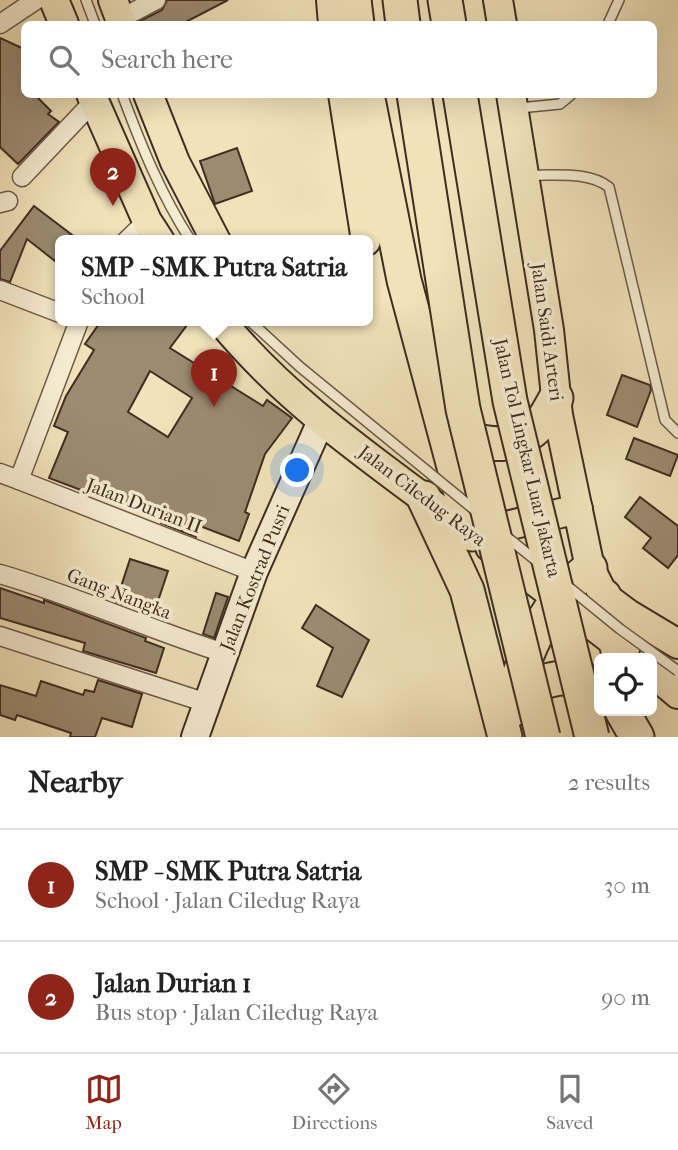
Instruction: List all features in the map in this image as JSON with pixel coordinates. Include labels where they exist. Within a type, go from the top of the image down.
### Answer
[{"type":"highway","points":[[354,0],[357,21]]},
{"type":"highway","points":[[445,0],[448,21]]},
{"type":"highway","points":[[368,98],[404,280],[472,534]]},
{"type":"highway","points":[[415,98],[463,410],[543,737]]},
{"type":"highway","name":"Jalan Tol Lingkar Luar Jakarta","points":[[461,98],[510,401],[592,737]]},
{"type":"highway","points":[[431,387],[445,416],[457,430],[470,439],[488,444],[506,443],[531,432],[544,419],[556,398]]},
{"type":"highway","points":[[424,498],[467,590],[504,730]]},
{"type":"highway","points":[[504,730],[528,648],[557,599],[572,580],[597,582],[624,653]]},
{"type":"highway","points":[[504,730],[517,701],[530,688],[546,680],[564,676],[583,678],[594,683]]},
{"type":"highway","points":[[625,716],[638,737]]},
{"type":"highway","points":[[633,716],[638,737]]},
{"type":"main road","points":[[54,0],[63,21]]},
{"type":"main road","points":[[331,0],[333,21]]},
{"type":"main road","points":[[498,0],[502,21]]},
{"type":"main road","points":[[93,98],[154,231]]},
{"type":"main road","points":[[150,98],[175,162],[213,235]]},
{"type":"main road","points":[[345,98],[365,235]]},
{"type":"main road","name":"Jalan Saidi Arteri","points":[[512,102],[549,330],[556,398],[578,509],[597,582]]},
{"type":"main road","name":"Jalan Ciledug Raya","points":[[225,326],[247,354],[321,421],[557,599],[624,653]]},
{"type":"main road","points":[[472,534],[578,509]]},
{"type":"main road","points":[[597,582],[628,614],[678,644]]},
{"type":"main road","points":[[657,676],[678,694]]},
{"type":"street","points":[[0,24],[36,0]]},
{"type":"street","points":[[112,17],[156,0]]},
{"type":"street","points":[[22,177],[93,98]]},
{"type":"street","points":[[0,290],[55,311]]},
{"type":"street","points":[[19,480],[77,326]]},
{"type":"street","name":"Jalan Kostrad Pusri","points":[[195,737],[254,572],[321,421]]},
{"type":"street","name":"Jalan Durian II","points":[[0,474],[254,572]]},
{"type":"street","name":"Gang Nangka","points":[[0,574],[43,587],[169,636],[223,653]]},
{"type":"street","points":[[0,636],[207,703]]},
{"type":"lane","points":[[86,0],[112,17]]},
{"type":"lane","points":[[609,21],[619,0]]},
{"type":"lane","points":[[124,98],[146,157],[187,235]]},
{"type":"lane","points":[[512,102],[559,104],[567,98]]},
{"type":"lane","points":[[524,175],[587,176],[600,180],[609,187],[665,420],[678,433]]},
{"type":"lane","points":[[255,326],[300,367],[620,629],[678,671]]},
{"type":"building","points":[[167,0],[228,0],[188,21],[140,21],[162,10]]},
{"type":"building","points":[[0,38],[21,48],[21,98],[38,98],[51,111],[48,114],[59,122],[18,164],[0,147]]},
{"type":"building","points":[[237,148],[252,191],[215,204],[200,161]]},
{"type":"building","points":[[34,206],[72,235],[55,235],[55,261],[27,239],[10,282],[0,279],[0,251]]},
{"type":"building","points":[[98,326],[186,326],[170,348],[263,406],[267,400],[292,418],[265,454],[245,512],[249,514],[239,541],[200,526],[196,537],[161,523],[163,517],[49,478],[68,432],[54,426],[66,396],[94,350],[85,344]],"holes":[[[150,371],[192,398],[168,437],[128,412]]]},
{"type":"building","points":[[622,375],[650,385],[651,390],[637,427],[607,415]]},
{"type":"building","points":[[634,438],[678,455],[670,476],[626,459]]},
{"type":"building","points":[[640,497],[678,526],[678,555],[668,568],[643,548],[651,538],[625,517]]},
{"type":"building","points":[[130,559],[168,571],[153,616],[116,602]]},
{"type":"building","points":[[0,588],[44,603],[44,600],[146,638],[145,641],[164,648],[156,673],[83,651],[85,643],[0,618]]},
{"type":"building","points":[[216,593],[228,597],[214,638],[203,634]]},
{"type":"building","points":[[316,605],[369,640],[342,697],[317,686],[333,648],[302,628]]},
{"type":"building","points":[[98,680],[142,694],[132,727],[102,718],[95,737],[70,737],[71,733],[17,715],[15,720],[0,715],[0,685],[36,696],[41,681],[83,695],[85,690],[94,692]]},
{"type":"place","name":"Jalan Durian 1","points":[[113,206]]},
{"type":"place","name":"SMP - SMK Putra Satria","points":[[214,407]]}]
